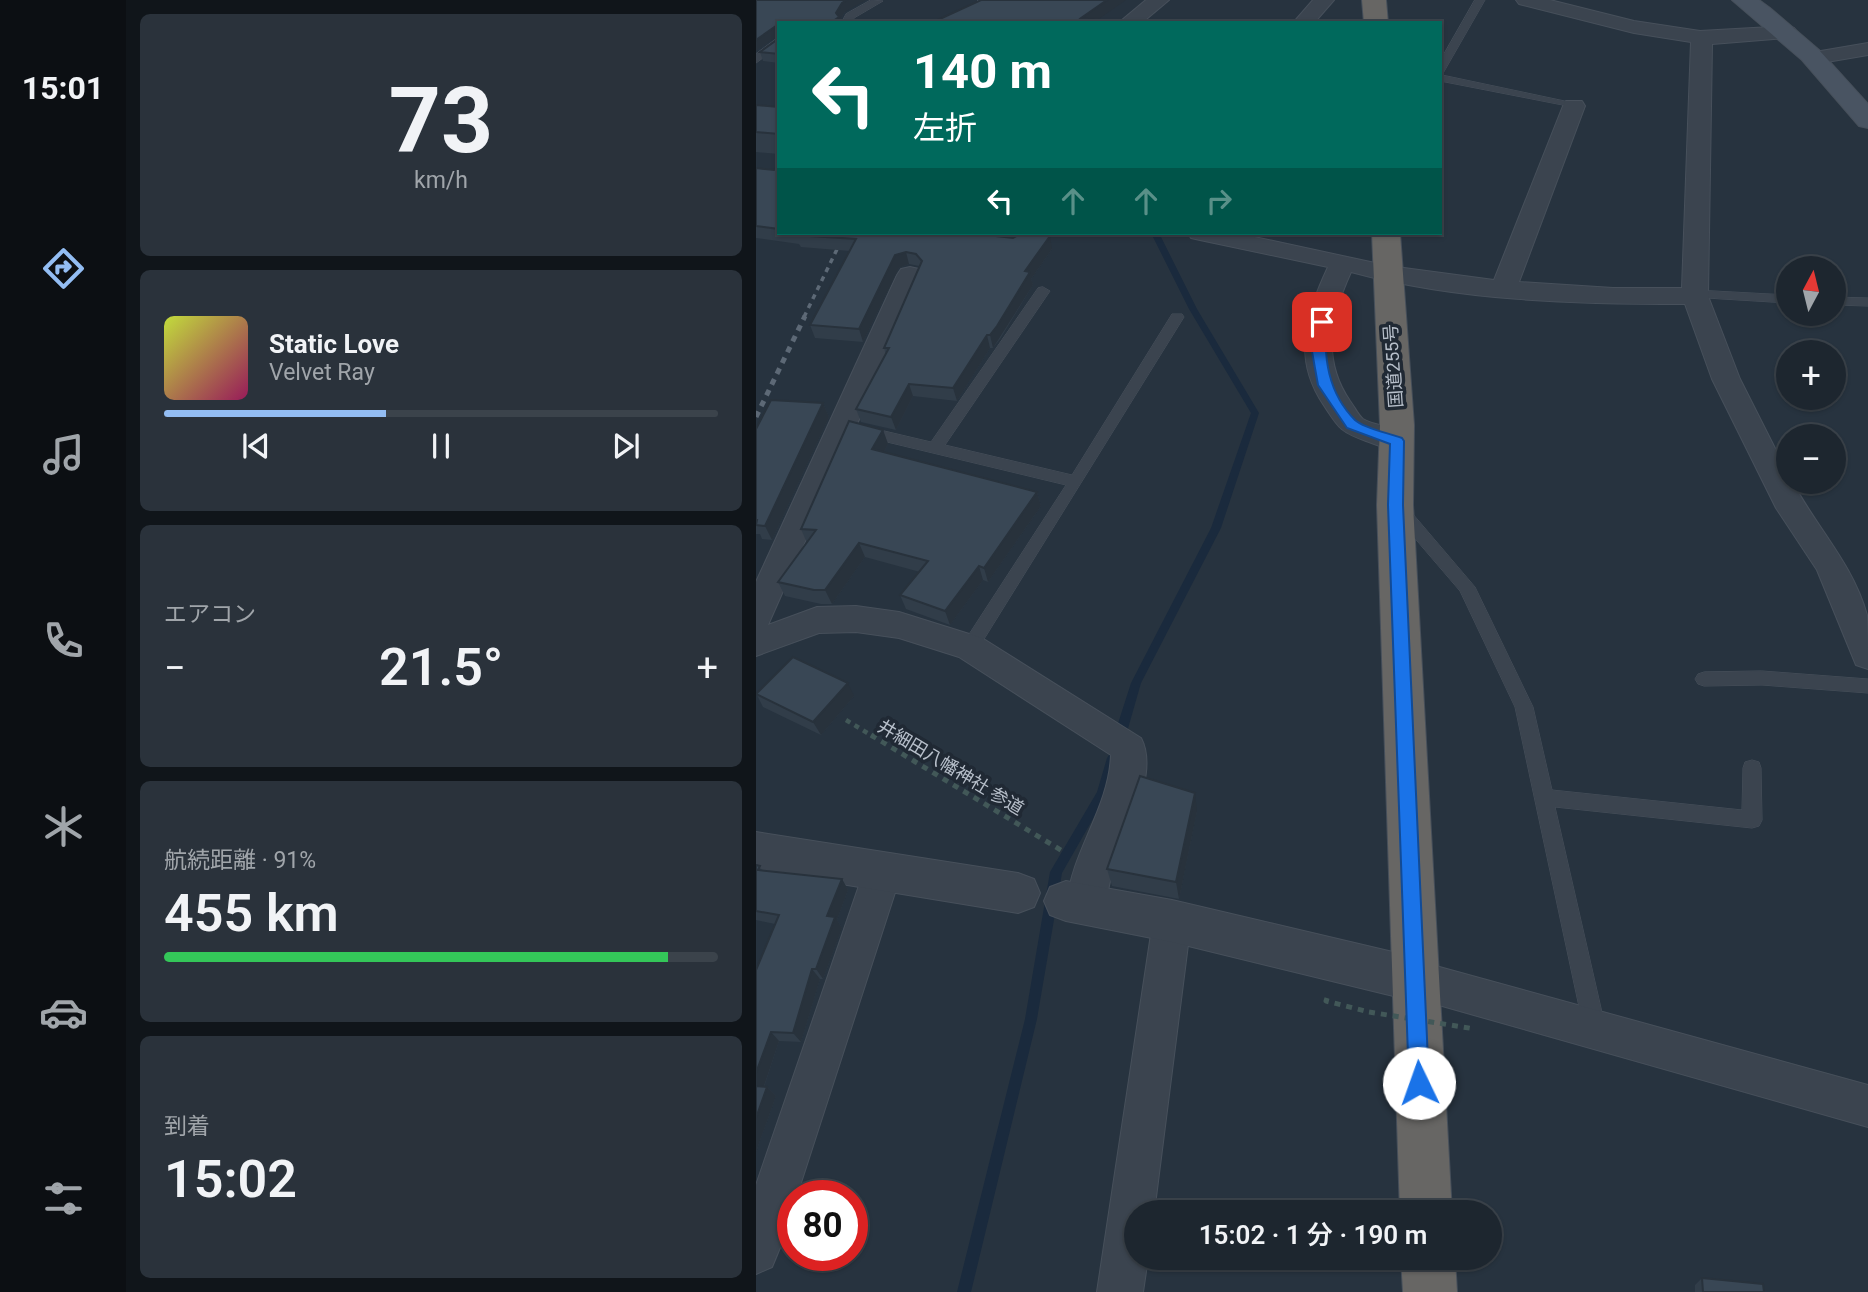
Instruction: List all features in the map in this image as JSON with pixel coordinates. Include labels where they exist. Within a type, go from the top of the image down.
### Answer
[{"type":"highway","points":[[1374,0],[1376,21]]},
{"type":"highway","name":"国道255号","points":[[1386,235],[1397,441],[1395,505],[1413,979],[1425,1200]]},
{"type":"highway","points":[[1429,1270],[1430,1292]]},
{"type":"main road","points":[[1744,0],[1787,32],[1815,58],[1868,120]]},
{"type":"street","points":[[1133,21],[1159,0]]},
{"type":"street","points":[[1305,21],[1324,0]]},
{"type":"street","points":[[1525,0],[1642,29],[1702,37],[1743,37],[1787,32]]},
{"type":"street","points":[[1702,37],[1695,295],[1727,379],[1791,508],[1831,566],[1866,643]]},
{"type":"street","points":[[1815,58],[1868,49]]},
{"type":"street","points":[[1503,289],[1574,106]]},
{"type":"street","points":[[1210,235],[1388,274],[1503,289],[1613,296],[1695,295]]},
{"type":"street","points":[[1343,262],[1326,299],[1317,346],[1325,385],[1352,425],[1397,441]]},
{"type":"street","points":[[756,617],[910,275]]},
{"type":"street","points":[[756,643],[817,620],[846,619],[899,625],[970,647],[1129,748],[1130,762],[1120,803],[1094,871],[1076,903]]},
{"type":"street","points":[[756,851],[1018,892],[1172,921],[1413,979],[1868,1106]]},
{"type":"street","points":[[756,1251],[883,871]]},
{"type":"street","points":[[1120,1292],[1172,921]]},
{"type":"lane","points":[[847,21],[850,16],[878,1],[876,0]]},
{"type":"lane","points":[[1442,68],[1480,0]]},
{"type":"lane","points":[[759,64],[777,42]]},
{"type":"lane","points":[[1442,78],[1574,106]]},
{"type":"lane","points":[[934,450],[1043,291]]},
{"type":"lane","points":[[1695,295],[1776,298]]},
{"type":"lane","points":[[1846,301],[1868,302]]},
{"type":"lane","points":[[970,647],[1076,482],[1177,317]]},
{"type":"lane","points":[[843,425],[934,450],[1076,482]]},
{"type":"lane","points":[[1395,505],[1467,587],[1524,707],[1595,1030]]},
{"type":"lane","points":[[1704,679],[1762,678],[1868,686]]},
{"type":"lane","points":[[1544,797],[1752,820],[1752,768]]},
{"type":"path","name":"井細田八幡神社 参道","points":[[846,720],[1041,838]]},
{"type":"path","points":[[1369,1012],[1475,1029]]},
{"type":"building","points":[[756,0],[847,0],[836,13],[839,17],[833,21],[777,21],[777,27],[756,40]]},
{"type":"building","points":[[981,0],[1107,0],[1081,18],[1102,21],[935,21]]},
{"type":"building","points":[[777,40],[777,54],[760,52]]},
{"type":"building","points":[[756,105],[777,107],[777,134],[756,132]]},
{"type":"building","points":[[777,166],[777,229],[756,226],[756,168],[774,170]]},
{"type":"building","points":[[796,235],[987,235],[1013,238],[1018,235],[1050,236],[1025,271],[1030,272],[997,326],[987,335],[953,388],[909,384],[891,417],[856,409],[889,348],[884,348],[922,261],[916,254],[906,252],[895,255],[859,329],[810,325],[856,239]]},
{"type":"building","points":[[771,400],[823,403],[765,526],[756,525],[756,429]]},
{"type":"building","points":[[849,421],[883,430],[872,449],[1037,492],[984,568],[979,566],[945,611],[900,595],[928,561],[859,543],[825,590],[778,582],[816,530],[801,529]]},
{"type":"building","points":[[793,657],[848,683],[813,722],[756,694]]},
{"type":"building","points":[[1140,776],[1195,793],[1176,882],[1107,869]]},
{"type":"building","points":[[756,865],[760,866],[758,870],[842,879],[827,916],[835,917],[816,969],[812,969],[793,1033],[771,1032],[756,1073],[756,970],[779,915],[756,911]]},
{"type":"building","points":[[756,1086],[767,1087],[756,1118]]},
{"type":"building","points":[[1702,1278],[1763,1284],[1764,1292],[1703,1292]]},
{"type":"waterway","points":[[1119,739],[1136,683],[1216,528],[1255,413],[1193,309],[1156,235]]},
{"type":"waterway","points":[[964,1292],[1031,1019],[1056,872],[1102,793],[1113,758]]},
{"type":"railway","points":[[959,21],[980,0]]},
{"type":"railway","points":[[804,317],[844,235]]},
{"type":"railway","points":[[756,417],[805,316]]},
{"type":"route","points":[[1322,322],[1317,346],[1325,385],[1352,425],[1397,441],[1395,505],[1419,1083]]}]
